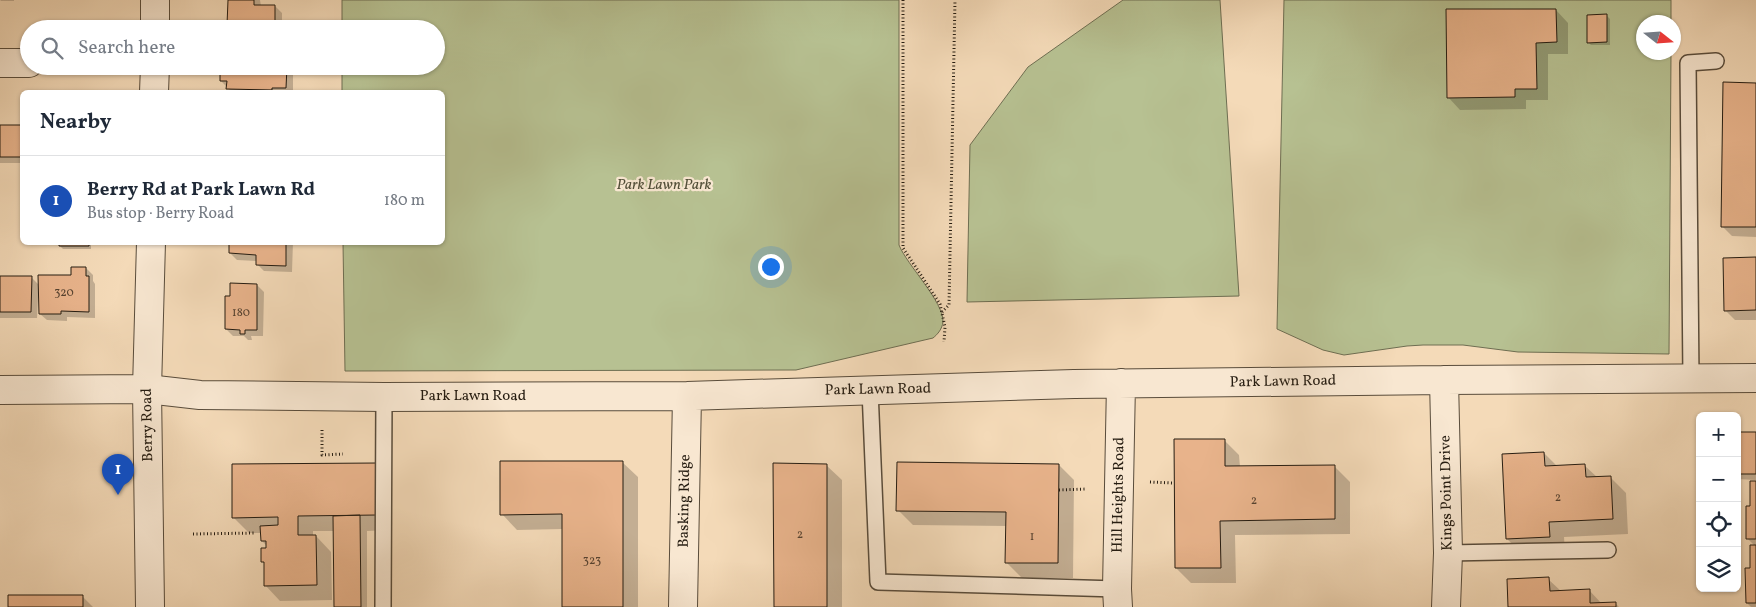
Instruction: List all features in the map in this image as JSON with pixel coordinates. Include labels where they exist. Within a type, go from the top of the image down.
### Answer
[{"type":"street","points":[[155,0],[155,20]]},
{"type":"street","points":[[0,63],[20,63]]},
{"type":"street","points":[[154,75],[154,90]]},
{"type":"street","name":"Berry Road","points":[[150,607],[147,389],[151,245]]},
{"type":"street","name":"Park Lawn Road","points":[[0,390],[147,389],[200,395],[384,397],[686,396],[819,390],[1121,384],[1756,378]]},
{"type":"street","name":"Kings Point Drive","points":[[1444,380],[1448,553],[1446,607]]},
{"type":"street","name":"Hill Heights Road","points":[[1117,598],[1121,384]]},
{"type":"street","name":"Basking Ridge","points":[[684,607],[686,396]]},
{"type":"lane","points":[[1691,379],[1688,62],[1716,61]]},
{"type":"lane","points":[[870,390],[878,582],[1117,598]]},
{"type":"lane","points":[[383,607],[384,397]]},
{"type":"lane","points":[[1448,553],[1608,550]]},
{"type":"path","points":[[903,0],[903,248],[940,304],[945,326],[944,342]]},
{"type":"path","points":[[942,312],[949,305],[955,0]]},
{"type":"path","points":[[322,430],[322,455],[343,454]]},
{"type":"path","points":[[1150,482],[1173,483]]},
{"type":"path","points":[[1059,490],[1087,489]]},
{"type":"path","points":[[193,534],[256,534]]},
{"type":"green space","name":"Park Lawn Park","points":[[342,0],[899,0],[899,245],[938,304],[943,322],[941,329],[933,338],[796,370],[345,371],[343,245],[445,245],[445,90],[342,90],[342,75],[445,75],[445,20],[342,20]]},
{"type":"green space","points":[[1123,0],[1220,0],[1239,296],[967,302],[970,145],[1028,67]]},
{"type":"green space","points":[[1284,0],[1671,0],[1671,15],[1636,15],[1636,60],[1671,60],[1669,354],[1518,352],[1463,345],[1423,345],[1344,355],[1323,350],[1277,329]]},
{"type":"building","points":[[228,0],[254,0],[254,5],[275,5],[275,20],[227,20]]},
{"type":"building","points":[[1446,9],[1556,9],[1557,42],[1536,43],[1537,89],[1515,89],[1515,97],[1447,98]]},
{"type":"building","points":[[1607,14],[1607,42],[1587,43],[1587,15]]},
{"type":"building","points":[[220,75],[287,75],[286,88],[272,88],[272,90],[226,89],[227,81],[220,81]]},
{"type":"building","points":[[1723,82],[1756,83],[1756,227],[1721,227]]},
{"type":"building","points":[[0,125],[20,125],[20,157],[0,157]]},
{"type":"building","points":[[59,245],[89,245],[89,246]]},
{"type":"building","points":[[229,245],[286,245],[286,266],[256,265],[256,255],[229,253]]},
{"type":"building","points":[[1756,257],[1756,310],[1724,311],[1723,258]]},
{"type":"building","points":[[71,267],[86,267],[86,276],[89,276],[89,312],[61,311],[61,314],[39,314],[38,275],[71,275]]},
{"type":"building","points":[[0,276],[32,276],[31,312],[0,312]]},
{"type":"building","points":[[230,283],[257,284],[257,330],[245,330],[245,334],[240,334],[240,330],[225,329],[225,296],[230,296]]},
{"type":"building","points":[[1741,432],[1756,432],[1756,474],[1741,474]]},
{"type":"building","points":[[1174,439],[1225,439],[1225,466],[1335,465],[1335,519],[1220,521],[1221,568],[1175,568]]},
{"type":"building","points":[[1544,452],[1545,466],[1585,464],[1586,477],[1611,476],[1613,519],[1549,522],[1550,537],[1506,539],[1502,454]]},
{"type":"building","points":[[500,461],[623,461],[623,607],[562,607],[562,514],[500,515]]},
{"type":"building","points":[[897,462],[1059,464],[1058,563],[1005,563],[1006,512],[896,511]]},
{"type":"building","points":[[377,463],[377,515],[298,516],[298,535],[316,535],[317,585],[264,586],[264,562],[261,562],[261,548],[266,548],[266,541],[261,541],[260,526],[278,525],[278,517],[232,518],[232,464]]},
{"type":"building","points":[[773,463],[827,464],[827,607],[774,607]]},
{"type":"building","points":[[1750,481],[1756,481],[1756,539],[1746,539],[1746,506],[1750,506]]},
{"type":"building","points":[[360,515],[361,607],[334,607],[333,516]]},
{"type":"building","points":[[1750,545],[1756,545],[1756,603],[1746,603],[1745,568],[1750,568]]},
{"type":"building","points":[[1549,577],[1550,591],[1590,589],[1590,603],[1616,602],[1616,607],[1508,607],[1507,579]]},
{"type":"building","points":[[8,595],[83,595],[83,607],[8,607]]},
{"type":"place","name":"Berry Rd at Park Lawn Rd","points":[[118,495]]}]
